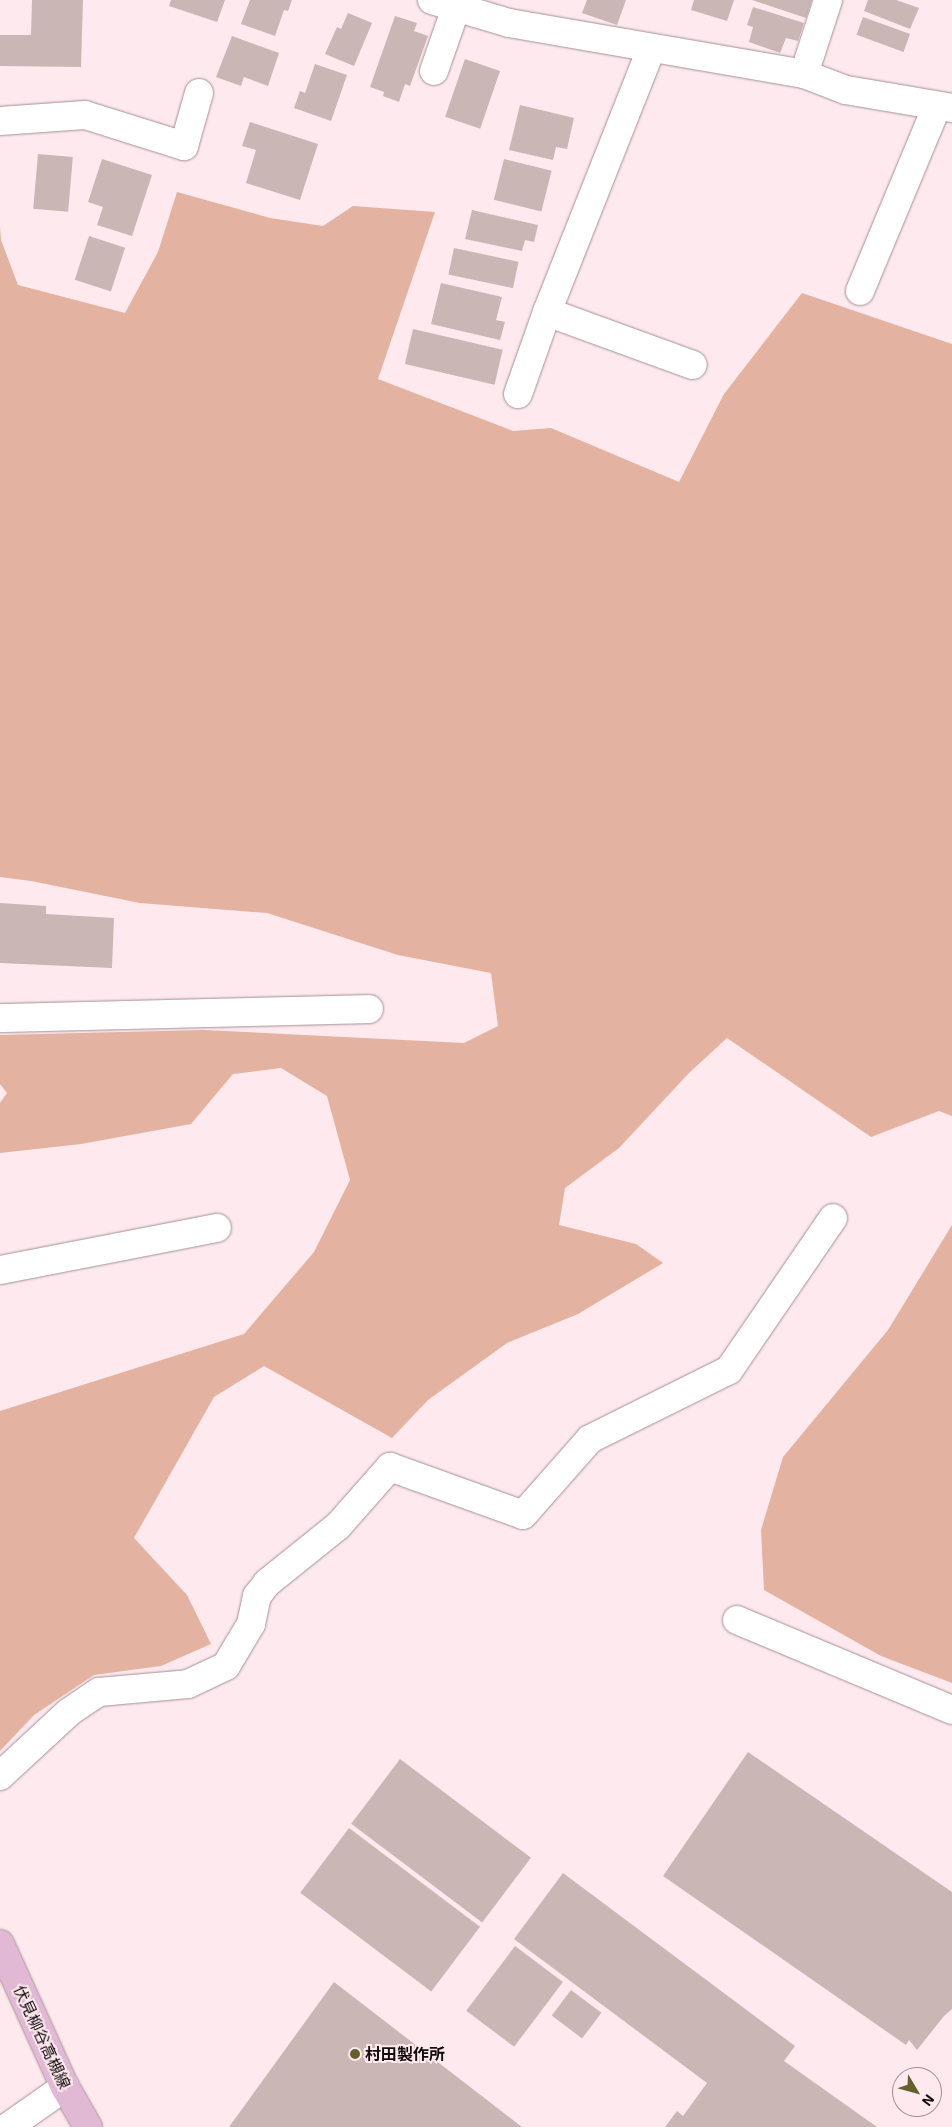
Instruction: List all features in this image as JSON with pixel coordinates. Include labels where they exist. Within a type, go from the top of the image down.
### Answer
[{"type":"main road","name":"伏見柳谷高槻線","points":[[0,1944],[65,2087],[88,2127]]},
{"type":"street","points":[[804,74],[828,0]]},
{"type":"street","points":[[434,71],[444,4],[509,23],[804,74],[846,90],[945,107],[860,291]]},
{"type":"street","points":[[518,394],[547,312],[652,49]]},
{"type":"street","points":[[0,121],[86,115],[184,146],[199,93]]},
{"type":"street","points":[[547,312],[693,365]]},
{"type":"street","points":[[0,1018],[369,1009]]},
{"type":"street","points":[[0,1776],[69,1712],[99,1692],[188,1684],[226,1666],[251,1624],[257,1596],[267,1582],[338,1526],[390,1467],[524,1515],[590,1439],[730,1370],[833,1218]]},
{"type":"street","points":[[0,1270],[217,1228]]},
{"type":"street","points":[[737,1620],[952,1710]]},
{"type":"street","points":[[8,2127],[65,2087]]},
{"type":"shaded area","points":[[177,192],[270,218],[323,226],[353,206],[435,212],[378,379],[513,431],[551,428],[679,482],[724,394],[802,293],[952,344],[952,1116],[939,1111],[871,1137],[727,1038],[689,1073],[619,1148],[565,1188],[559,1225],[636,1244],[663,1263],[578,1314],[507,1343],[428,1400],[392,1438],[264,1366],[214,1397],[134,1538],[187,1595],[211,1644],[161,1666],[94,1675],[34,1715],[0,1751],[0,1411],[244,1334],[314,1252],[350,1180],[327,1096],[281,1068],[233,1074],[191,1124],[81,1144],[0,1153],[0,1103],[7,1093],[0,1084],[0,1035],[204,1030],[464,1043],[498,1026],[491,973],[398,955],[267,913],[140,903],[31,881],[0,877],[0,226],[1,240],[18,285],[125,313],[158,252]]},
{"type":"shaded area","points":[[952,1225],[952,1683],[881,1656],[764,1590],[761,1530],[783,1457],[888,1330]]},
{"type":"building","points":[[32,0],[83,0],[81,67],[0,66],[0,35],[31,35]]},
{"type":"building","points":[[171,0],[225,0],[217,22],[169,6]]},
{"type":"building","points":[[250,0],[292,0],[288,11],[284,10],[275,36],[241,24]]},
{"type":"building","points":[[587,0],[626,0],[617,25],[582,13]]},
{"type":"building","points":[[694,0],[734,0],[727,21],[691,10]]},
{"type":"building","points":[[752,0],[812,0],[806,18]]},
{"type":"building","points":[[868,0],[896,0],[919,8],[910,29],[864,11]]},
{"type":"building","points":[[753,7],[804,23],[798,41],[786,38],[780,53],[749,42],[753,27],[747,25]]},
{"type":"building","points":[[348,13],[372,23],[354,66],[325,54],[337,27],[341,29]]},
{"type":"building","points":[[395,16],[417,23],[414,31],[428,36],[410,86],[405,84],[399,102],[383,96],[384,92],[370,87]]},
{"type":"building","points":[[863,17],[910,34],[903,52],[857,35]]},
{"type":"building","points":[[232,36],[279,53],[268,86],[244,77],[241,86],[216,77]]},
{"type":"building","points":[[465,59],[500,71],[480,129],[445,117]]},
{"type":"building","points":[[315,64],[347,75],[331,121],[294,108],[300,91],[305,93]]},
{"type":"building","points":[[520,105],[574,118],[567,149],[556,147],[553,160],[509,150]]},
{"type":"building","points":[[250,122],[318,144],[300,200],[246,183],[256,150],[242,146]]},
{"type":"building","points":[[38,154],[73,157],[68,212],[33,209]]},
{"type":"building","points":[[102,159],[152,175],[132,236],[97,225],[103,207],[88,202]]},
{"type":"building","points":[[504,159],[552,171],[541,212],[494,200]]},
{"type":"building","points":[[472,210],[538,225],[534,242],[525,240],[522,251],[465,239]]},
{"type":"building","points":[[89,236],[125,248],[111,291],[75,280]]},
{"type":"building","points":[[454,248],[519,262],[513,288],[448,274]]},
{"type":"building","points":[[441,283],[502,297],[496,320],[505,322],[500,340],[431,324]]},
{"type":"building","points":[[413,329],[503,350],[495,385],[405,364]]},
{"type":"building","points":[[0,903],[46,906],[46,914],[114,918],[112,968],[0,963]]},
{"type":"building","points":[[748,1752],[952,1892],[952,2009],[944,2016],[917,2050],[909,2040],[906,2045],[663,1876]]},
{"type":"building","points":[[400,1759],[531,1858],[482,1922],[351,1824]]},
{"type":"building","points":[[349,1828],[480,1927],[431,1991],[300,1893]]},
{"type":"building","points":[[563,1873],[795,2046],[784,2061],[877,2127],[665,2127],[677,2111],[683,2116],[707,2083],[514,1939]]},
{"type":"building","points":[[515,1946],[563,1982],[514,2047],[466,2011]]},
{"type":"building","name":"村田製作所","points":[[334,1982],[522,2127],[229,2127]]},
{"type":"building","points":[[571,1990],[601,2013],[582,2038],[552,2016]]},
{"type":"place","name":"村田製作所","points":[[355,2054]]}]
